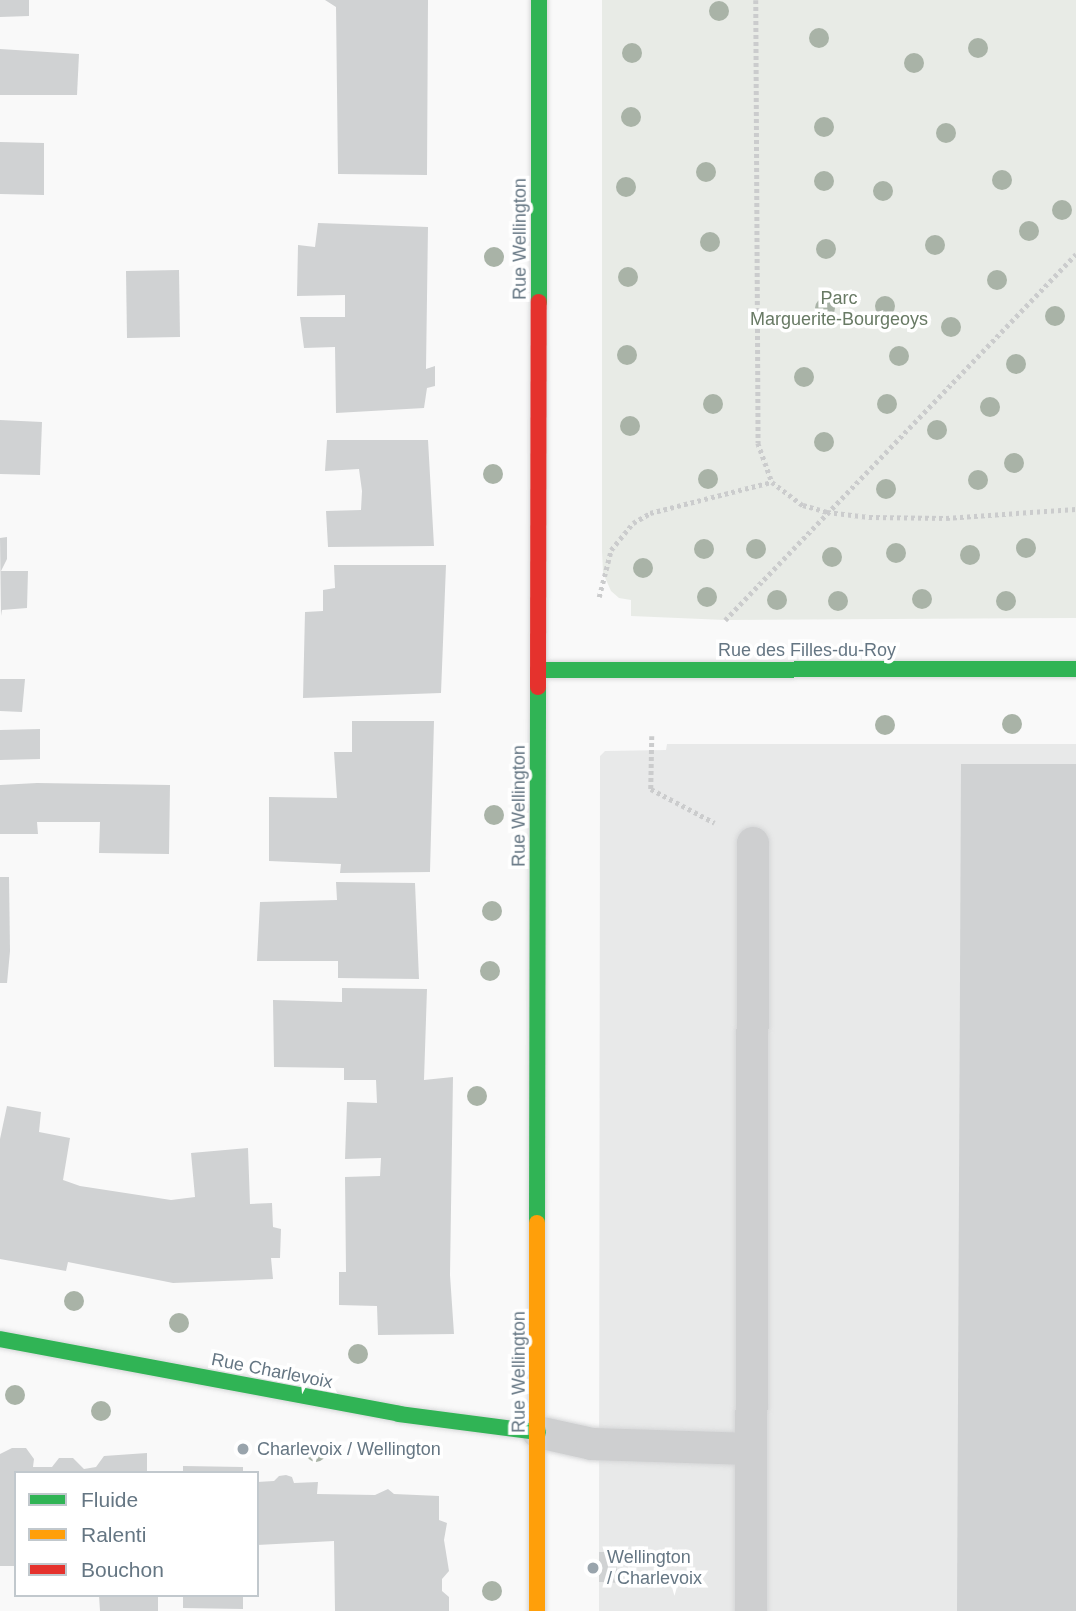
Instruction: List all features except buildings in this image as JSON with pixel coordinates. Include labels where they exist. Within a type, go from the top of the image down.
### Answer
[{"type":"main road","name":"Rue Wellington","points":[[537,1611],[539,0]]},
{"type":"main road","name":"Rue des Filles-du-Roy","points":[[538,670],[1076,669]]},
{"type":"main road","name":"Rue Charlevoix","points":[[0,1339],[399,1414],[538,1432]]},
{"type":"lane","points":[[751,1611],[753,843]]},
{"type":"lane","points":[[538,1432],[592,1444],[751,1449]]},
{"type":"path","points":[[756,0],[758,443],[772,482],[795,500],[827,512],[869,517],[946,518],[1076,509]]},
{"type":"path","points":[[725,620],[1076,254]]},
{"type":"path","points":[[599,597],[611,550],[633,523],[650,513],[772,482]]},
{"type":"path","points":[[652,736],[651,789],[753,843]]},
{"type":"shaded area","points":[[667,744],[1076,744],[1076,1611],[599,1611],[599,1582],[617,1583],[617,1553],[599,1552],[600,756],[605,751],[666,750]]},
{"type":"green space","name":"Parc Marguerite-Bourgeoys","points":[[602,0],[1076,0],[1076,618],[725,620],[631,616],[631,600],[619,598],[611,591],[603,573],[602,552]]},
{"type":"traffic: fast","points":[[539,0],[539,302]]},
{"type":"traffic: fast","points":[[538,670],[1076,669]]},
{"type":"traffic: fast","points":[[537,1223],[538,687]]},
{"type":"traffic: fast","points":[[0,1339],[399,1414],[538,1432]]},
{"type":"traffic: slow","points":[[537,1223],[537,1611]]},
{"type":"traffic: jam","points":[[538,687],[539,302]]},
{"type":"place","name":"Charlevoix / Wellington","points":[[243,1449]]},
{"type":"place","name":"Wellington / Charlevoix","points":[[593,1568]]}]
